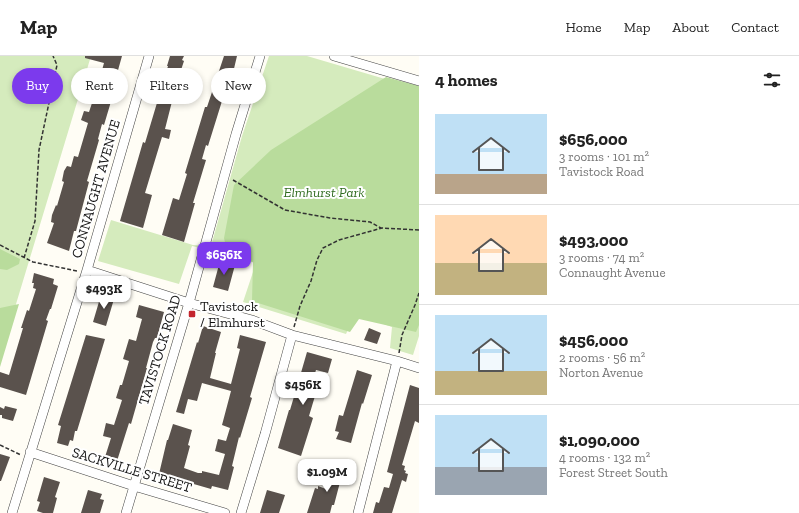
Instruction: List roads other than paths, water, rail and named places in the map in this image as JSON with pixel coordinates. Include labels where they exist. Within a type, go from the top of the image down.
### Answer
[{"type":"street","name":"CONNAUGHT AVENUE","points":[[12,513],[86,272],[149,56]]},
{"type":"street","name":"TAVISTOCK ROAD","points":[[126,513],[189,303],[236,134],[260,56]]},
{"type":"street","points":[[334,56],[419,81]]},
{"type":"street","points":[[86,272],[252,320],[292,335],[397,361],[419,368]]},
{"type":"street","points":[[241,513],[265,434],[292,335]]},
{"type":"street","points":[[358,513],[397,361]]},
{"type":"street","name":"SACKVILLE STREET","points":[[29,455],[225,513]]},
{"type":"place","name":"Tavistock / Elmhurst","points":[[192,314]]},
{"type":"park label","name":"Elmhurst Park","points":[[324,192]]}]
